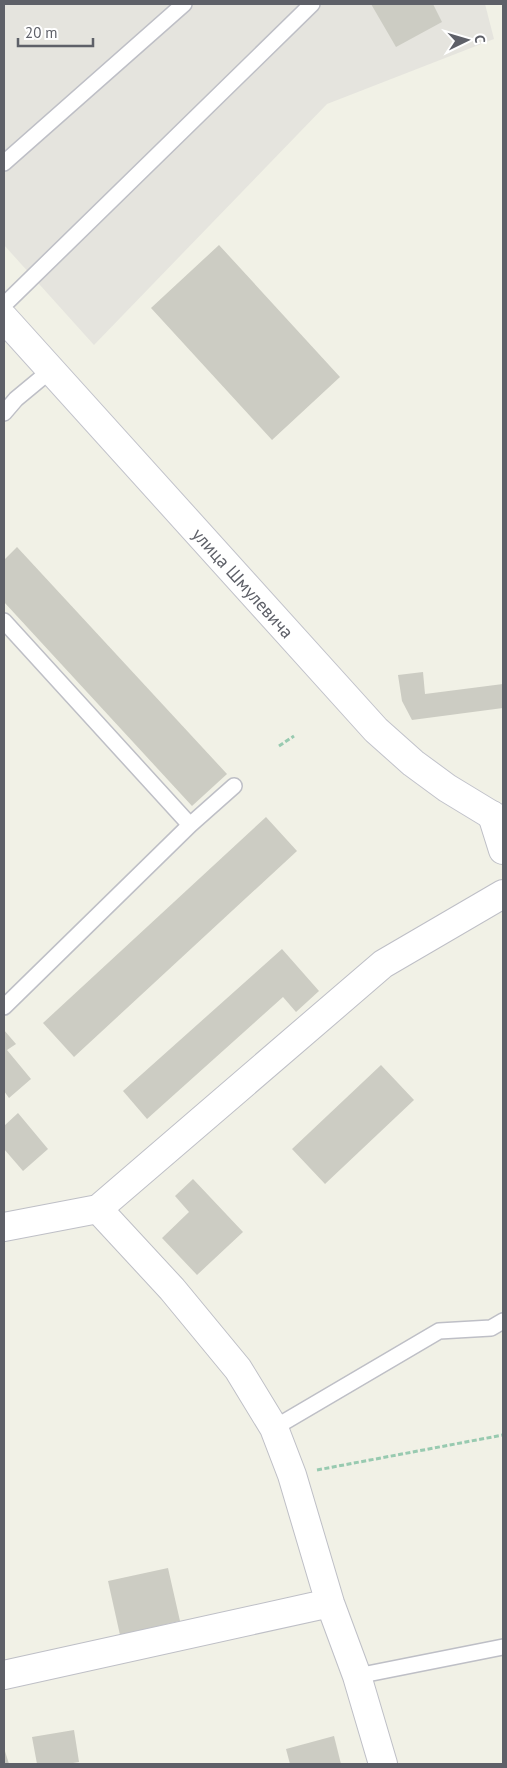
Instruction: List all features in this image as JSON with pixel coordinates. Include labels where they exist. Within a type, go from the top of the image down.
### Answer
[{"type":"street","name":"улица Шмулевича","points":[[4,318],[376,730],[420,768],[448,788],[500,817]]},
{"type":"street","points":[[500,817],[503,850]]},
{"type":"street","points":[[4,1228],[98,1209],[383,964],[503,894]]},
{"type":"street","points":[[98,1209],[172,1289],[238,1369],[274,1428],[292,1475],[330,1603],[357,1676],[383,1764]]},
{"type":"street","points":[[4,1674],[330,1603]]},
{"type":"lane","points":[[4,163],[184,4]]},
{"type":"lane","points":[[4,306],[312,4]]},
{"type":"lane","points":[[4,413],[10,397],[50,370]]},
{"type":"lane","points":[[4,621],[190,825]]},
{"type":"lane","points":[[4,1007],[190,825],[234,786]]},
{"type":"lane","points":[[274,1428],[438,1331],[491,1328],[503,1321]]},
{"type":"lane","points":[[357,1676],[503,1647]]},
{"type":"path","points":[[279,746],[294,736]]},
{"type":"path","points":[[292,1475],[503,1435]]},
{"type":"shaded area","points":[[4,4],[485,4],[494,39],[327,104],[94,345],[4,245]]},
{"type":"building","points":[[371,4],[433,4],[442,22],[396,47]]},
{"type":"building","points":[[219,245],[340,377],[272,440],[151,308]]},
{"type":"building","points":[[17,547],[227,774],[192,806],[4,602],[4,560]]},
{"type":"building","points":[[423,672],[425,694],[503,684],[503,708],[412,720],[402,701],[398,675]]},
{"type":"building","points":[[266,817],[297,851],[74,1057],[43,1023]]},
{"type":"building","points":[[282,949],[319,991],[296,1012],[283,997],[147,1119],[123,1091]]},
{"type":"building","points":[[4,1030],[16,1044],[7,1050],[31,1079],[9,1098],[4,1091]]},
{"type":"building","points":[[381,1065],[414,1100],[325,1184],[292,1149]]},
{"type":"building","points":[[18,1113],[48,1149],[23,1171],[4,1149],[4,1126]]},
{"type":"building","points":[[193,1179],[243,1232],[197,1275],[162,1238],[189,1212],[175,1196]]},
{"type":"building","points":[[168,1568],[180,1621],[120,1635],[108,1581]]},
{"type":"building","points":[[74,1730],[79,1762],[37,1764],[32,1737]]},
{"type":"building","points":[[334,1736],[341,1764],[290,1764],[286,1749]]},
{"type":"building","points":[[4,1748],[9,1764],[4,1764]]}]
